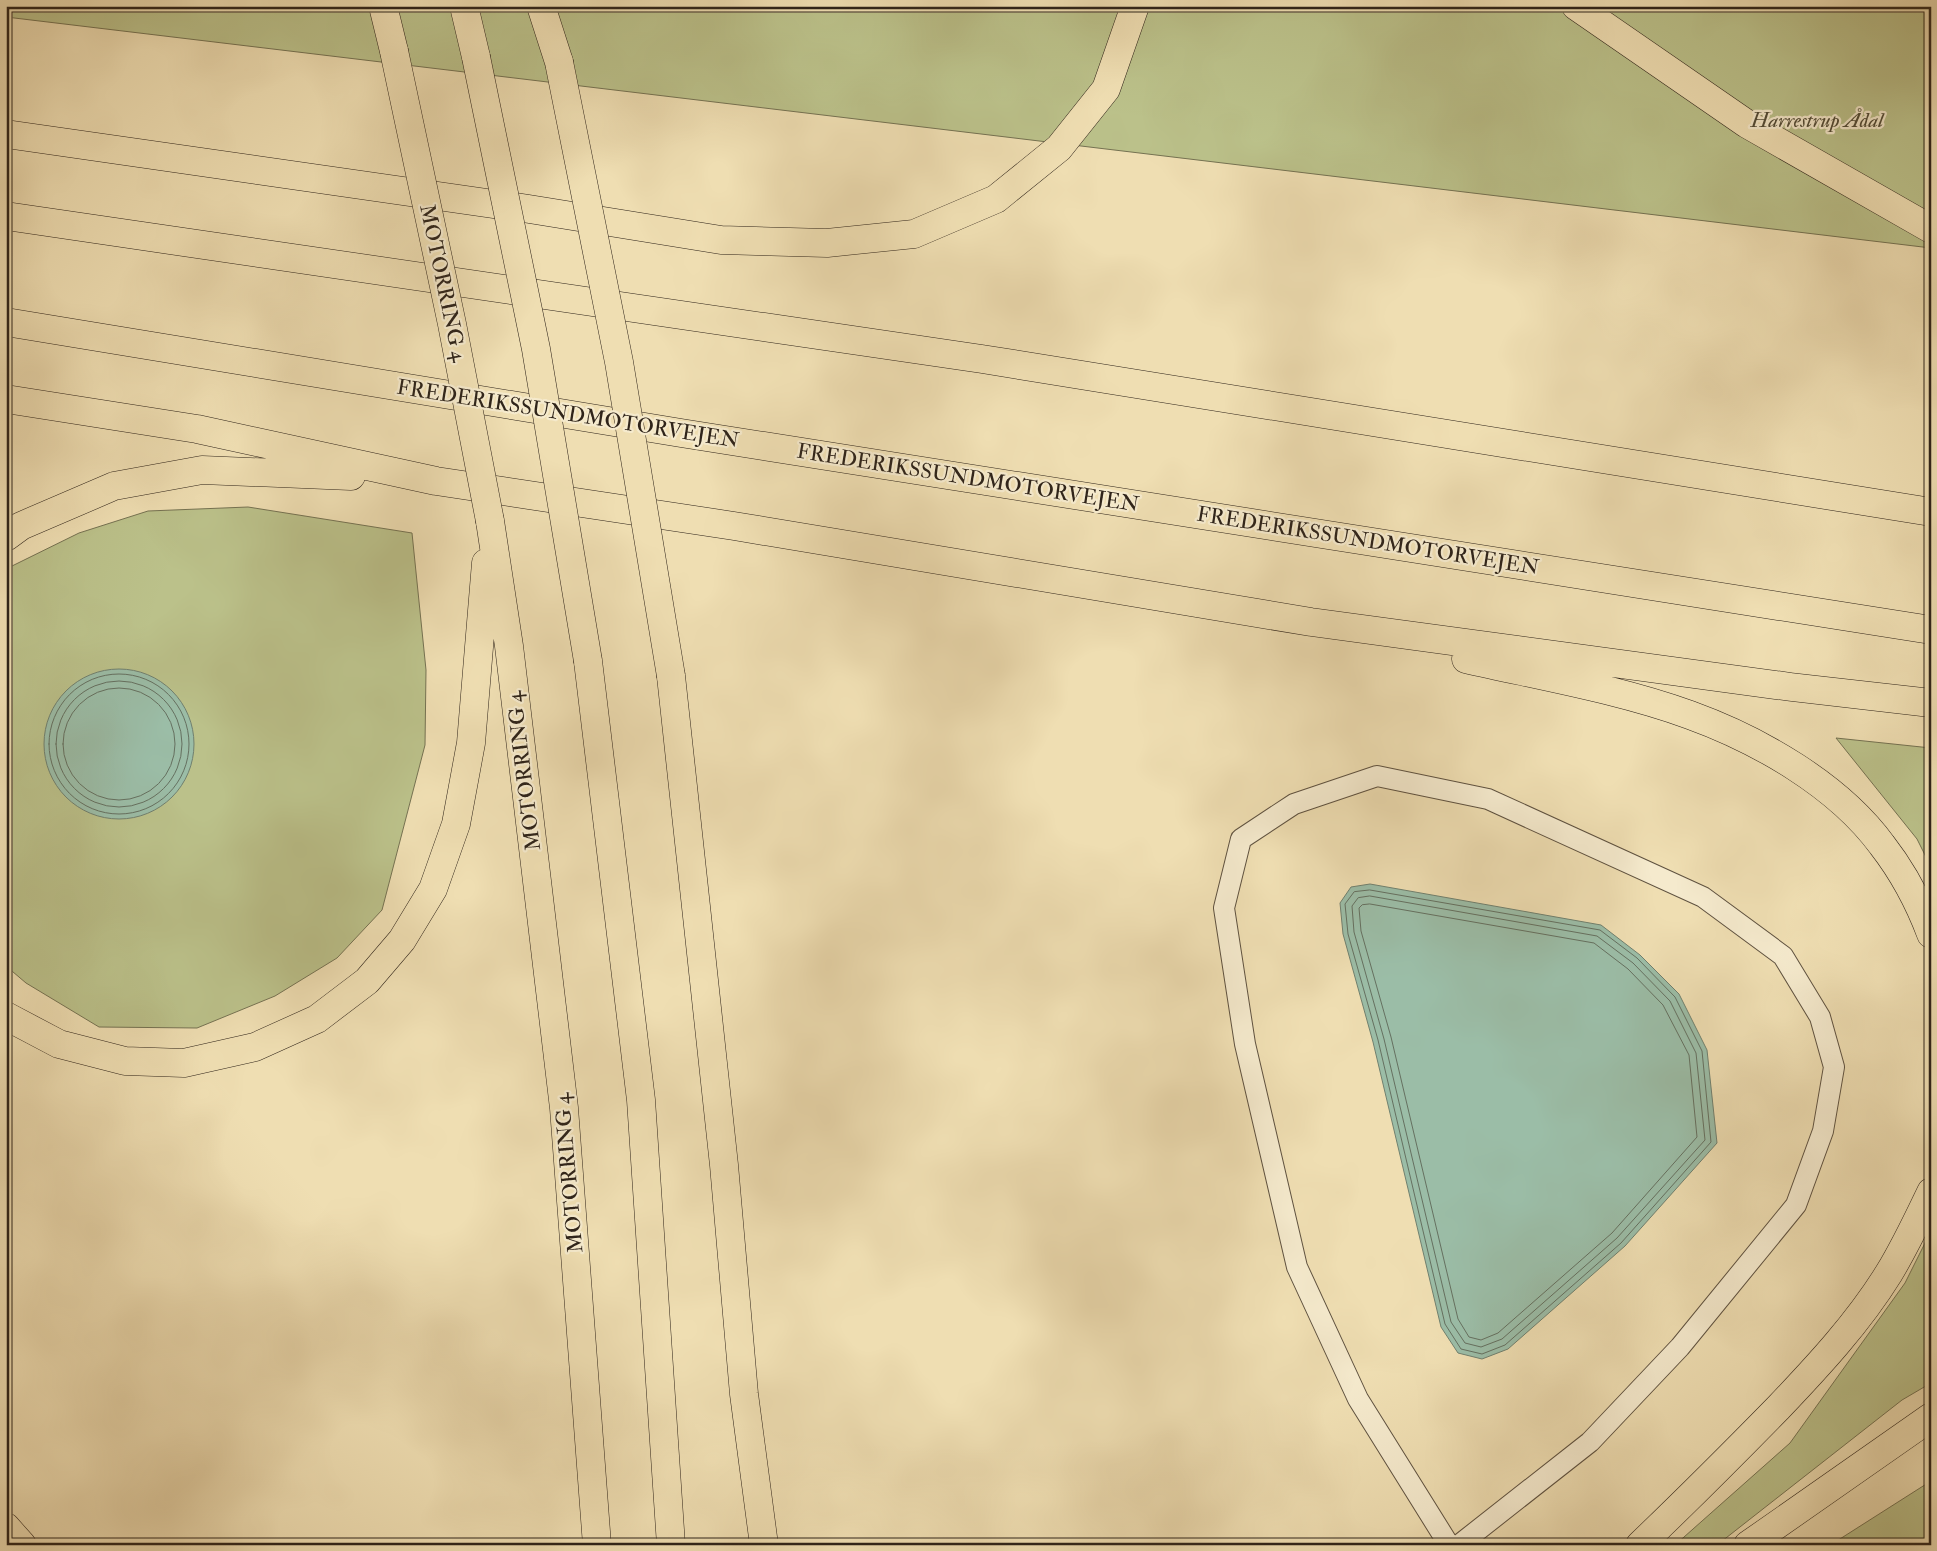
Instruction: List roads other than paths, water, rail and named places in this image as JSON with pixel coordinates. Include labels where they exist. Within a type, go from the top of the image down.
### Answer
[{"type":"highway","name":"MOTORRING 4","points":[[383,6],[452,324],[490,521],[508,646],[564,1108],[597,1545]]},
{"type":"highway","points":[[464,6],[536,349],[588,661],[641,1100],[670,1545]]},
{"type":"highway","points":[[541,6],[559,62],[619,362],[671,676],[724,1165],[744,1394],[764,1545]]},
{"type":"highway","points":[[557,6],[559,62]]},
{"type":"highway","points":[[6,134],[520,207],[721,240],[827,244],[914,234],[996,199],[1059,148],[1106,89],[1135,6]]},
{"type":"highway","points":[[1576,6],[1747,124],[1931,230]]},
{"type":"highway","points":[[6,216],[982,359],[1931,512]]},
{"type":"highway","name":"FREDERIKSSUNDMOTORVEJEN","points":[[6,322],[681,433],[1931,630]]},
{"type":"highway","points":[[6,399],[197,429],[436,481],[734,526],[1311,622],[1931,704]]},
{"type":"highway","points":[[6,537],[21,526],[114,486],[202,470],[436,481]]},
{"type":"highway","points":[[6,1016],[59,1044],[124,1061],[184,1063],[255,1048],[316,1019],[367,981],[402,940],[433,889],[456,824],[471,743],[478,640],[490,521]]},
{"type":"highway","points":[[1311,622],[1634,698],[1690,715],[1734,734],[1814,780],[1853,811],[1882,844],[1905,879],[1923,913],[1931,934]]},
{"type":"highway","points":[[1640,1545],[1713,1475],[1824,1360],[1858,1318],[1889,1274],[1931,1192]]},
{"type":"highway","points":[[744,1394],[744,1545]]},
{"type":"highway","points":[[1748,1545],[1931,1417]]},
{"type":"highway","points":[[6,1527],[22,1545]]},
{"type":"lane","points":[[1449,1545],[1358,1399],[1297,1267],[1245,1044],[1224,908],[1241,839],[1294,804],[1376,776],[1488,798],[1704,897],[1784,956],[1820,1017],[1834,1067],[1823,1131],[1796,1205],[1680,1347],[1590,1442],[1459,1545]]},
{"type":"water","points":[[119,669],[148,675],[172,691],[188,715],[194,744],[188,773],[172,797],[148,813],[119,819],[90,813],[66,797],[50,773],[44,744],[50,715],[66,691],[90,675]]},
{"type":"water","points":[[1370,884],[1601,925],[1640,955],[1679,994],[1707,1050],[1717,1143],[1625,1246],[1508,1349],[1482,1359],[1458,1353],[1441,1327],[1373,1042],[1343,934],[1340,903],[1351,887]]},
{"type":"park label","name":"Harrestrup Ådal","points":[[1817,120]]}]
